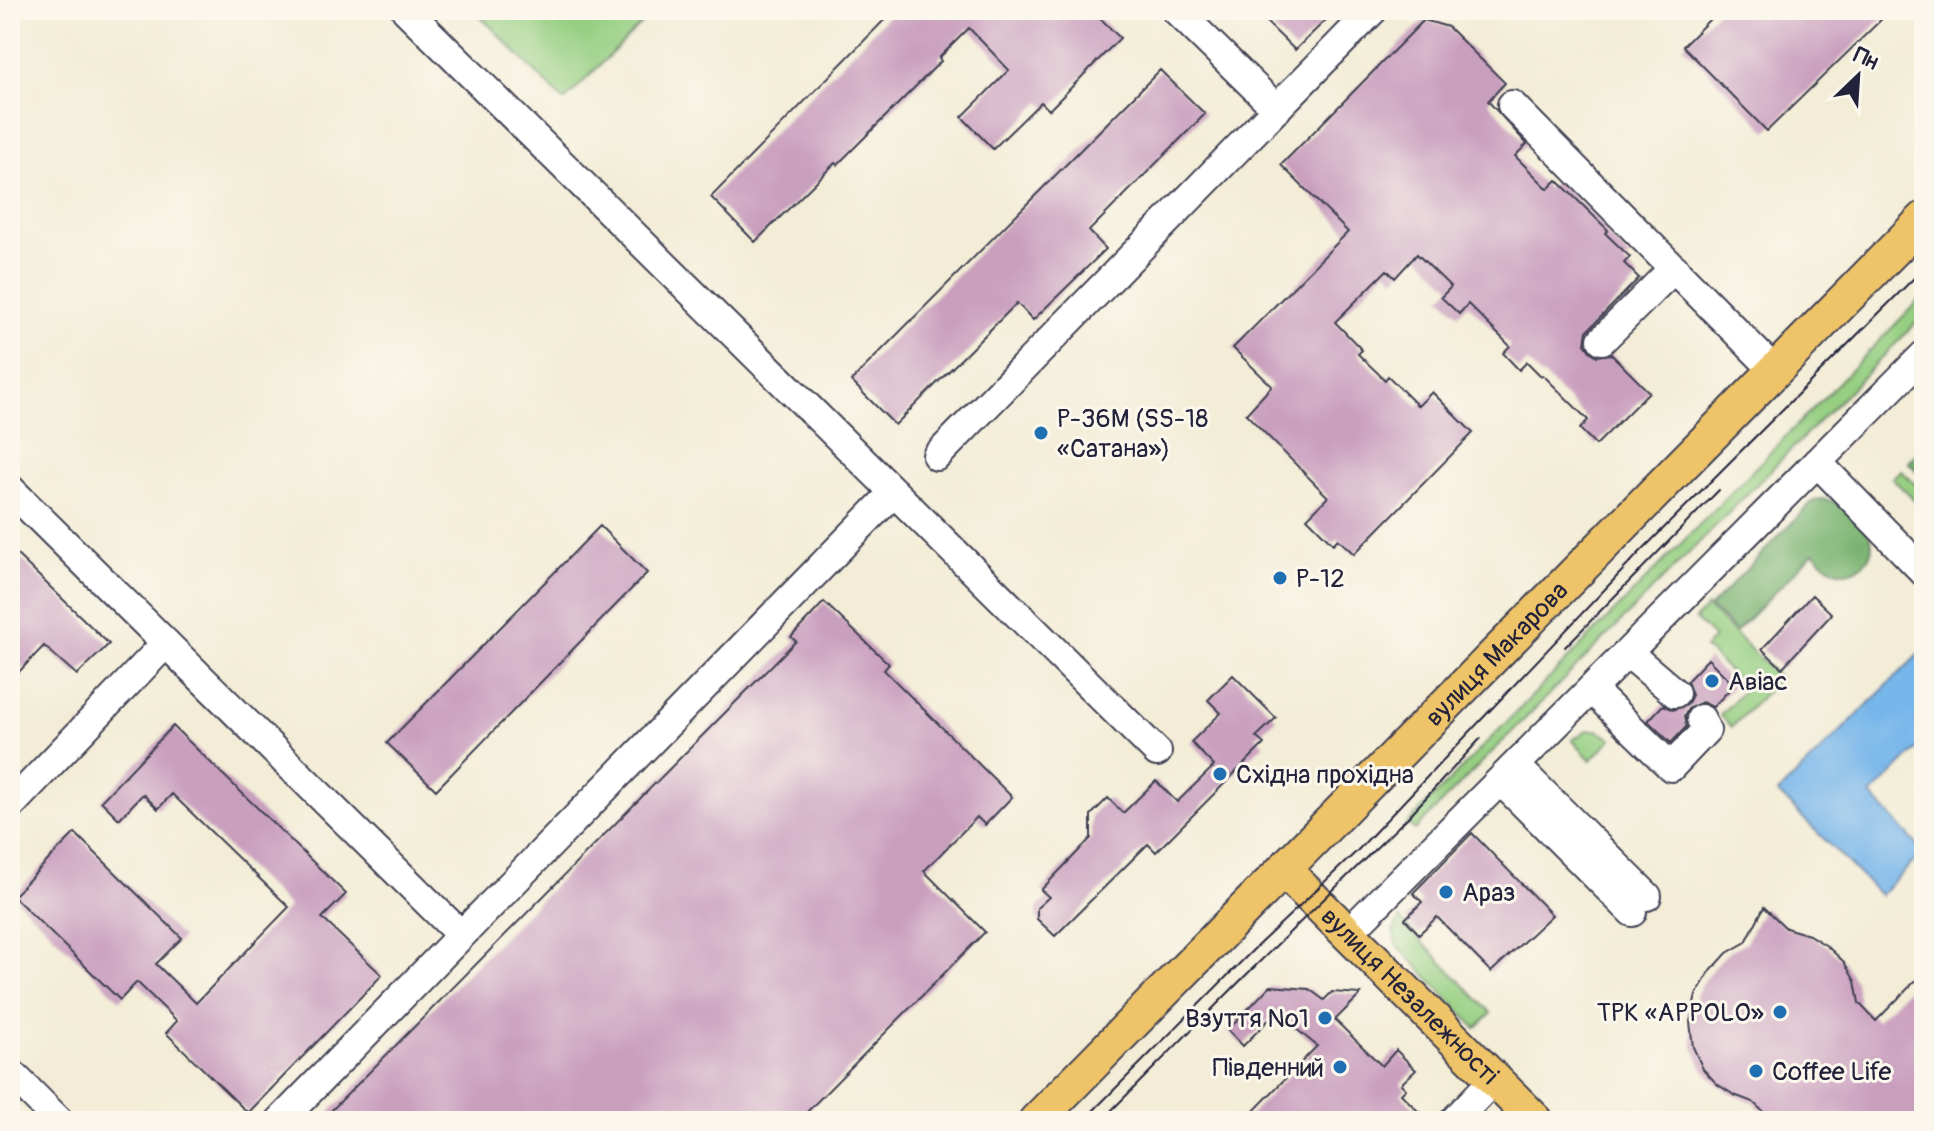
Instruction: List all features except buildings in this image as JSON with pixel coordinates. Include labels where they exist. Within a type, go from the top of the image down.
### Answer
[{"type":"main road","name":"вулиця Макарова","points":[[1036,1121],[1924,219]]},
{"type":"main road","name":"вулиця Незалежності","points":[[1284,870],[1536,1121]]},
{"type":"lane","points":[[406,10],[1157,752]]},
{"type":"lane","points":[[1176,10],[1277,109]]},
{"type":"lane","points":[[937,456],[1373,10]]},
{"type":"lane","points":[[1512,105],[1775,371]]},
{"type":"lane","points":[[1602,340],[1674,268]]},
{"type":"lane","points":[[1347,934],[1924,355]]},
{"type":"lane","points":[[1817,462],[1924,572]]},
{"type":"lane","points":[[10,489],[461,935]]},
{"type":"lane","points":[[280,1121],[894,492]]},
{"type":"lane","points":[[10,806],[166,643]]},
{"type":"lane","points":[[1628,653],[1675,693]]},
{"type":"lane","points":[[1591,689],[1671,767],[1706,730],[1701,719]]},
{"type":"lane","points":[[1509,774],[1639,904]]},
{"type":"lane","points":[[10,1072],[59,1121]]},
{"type":"lane","points":[[1454,1121],[1493,1080]]},
{"type":"green space","points":[[474,10],[655,10],[564,101]]},
{"type":"green space","points":[[1924,295],[1924,315],[1415,830],[1407,824]]},
{"type":"green space","points":[[1924,446],[1924,478],[1908,462]]},
{"type":"green space","points":[[1901,470],[1924,493],[1924,510],[1892,478]]},
{"type":"green space","points":[[1819,499],[1840,505],[1864,528],[1871,540],[1870,555],[1860,567],[1846,572],[1831,568],[1813,553],[1736,632],[1710,607],[1812,502]]},
{"type":"green space","points":[[1707,607],[1780,678],[1732,727],[1720,715],[1746,688],[1705,648],[1714,638],[1695,619]]},
{"type":"green space","points":[[1587,730],[1597,730],[1612,739],[1591,760],[1572,740]]},
{"type":"green space","points":[[1400,919],[1491,1013],[1476,1028],[1396,944],[1393,931]]},
{"type":"water","points":[[1924,649],[1924,742],[1871,795],[1924,852],[1880,895],[1778,793]]},
{"type":"tram line","points":[[1083,1121],[1255,948],[1357,851],[1642,550],[1924,268]]},
{"type":"tram line","points":[[1565,647],[1719,490]]},
{"type":"tram line","points":[[1101,1121],[1409,816],[1481,738]]},
{"type":"place","name":"Р-36М (SS-18 «Сатана»)","points":[[1041,433]]},
{"type":"place","name":"Р-12","points":[[1280,578]]},
{"type":"place","name":"Авіас","points":[[1712,681]]},
{"type":"place","name":"Східна прохідна","points":[[1220,774]]},
{"type":"place","name":"Араз","points":[[1446,892]]},
{"type":"place","name":"ТРК «APPOLO»","points":[[1780,1012]]},
{"type":"place","name":"Взуття №1","points":[[1325,1018]]},
{"type":"place","name":"Південний","points":[[1340,1067]]},
{"type":"place","name":"Coffee Life","points":[[1756,1071]]}]
